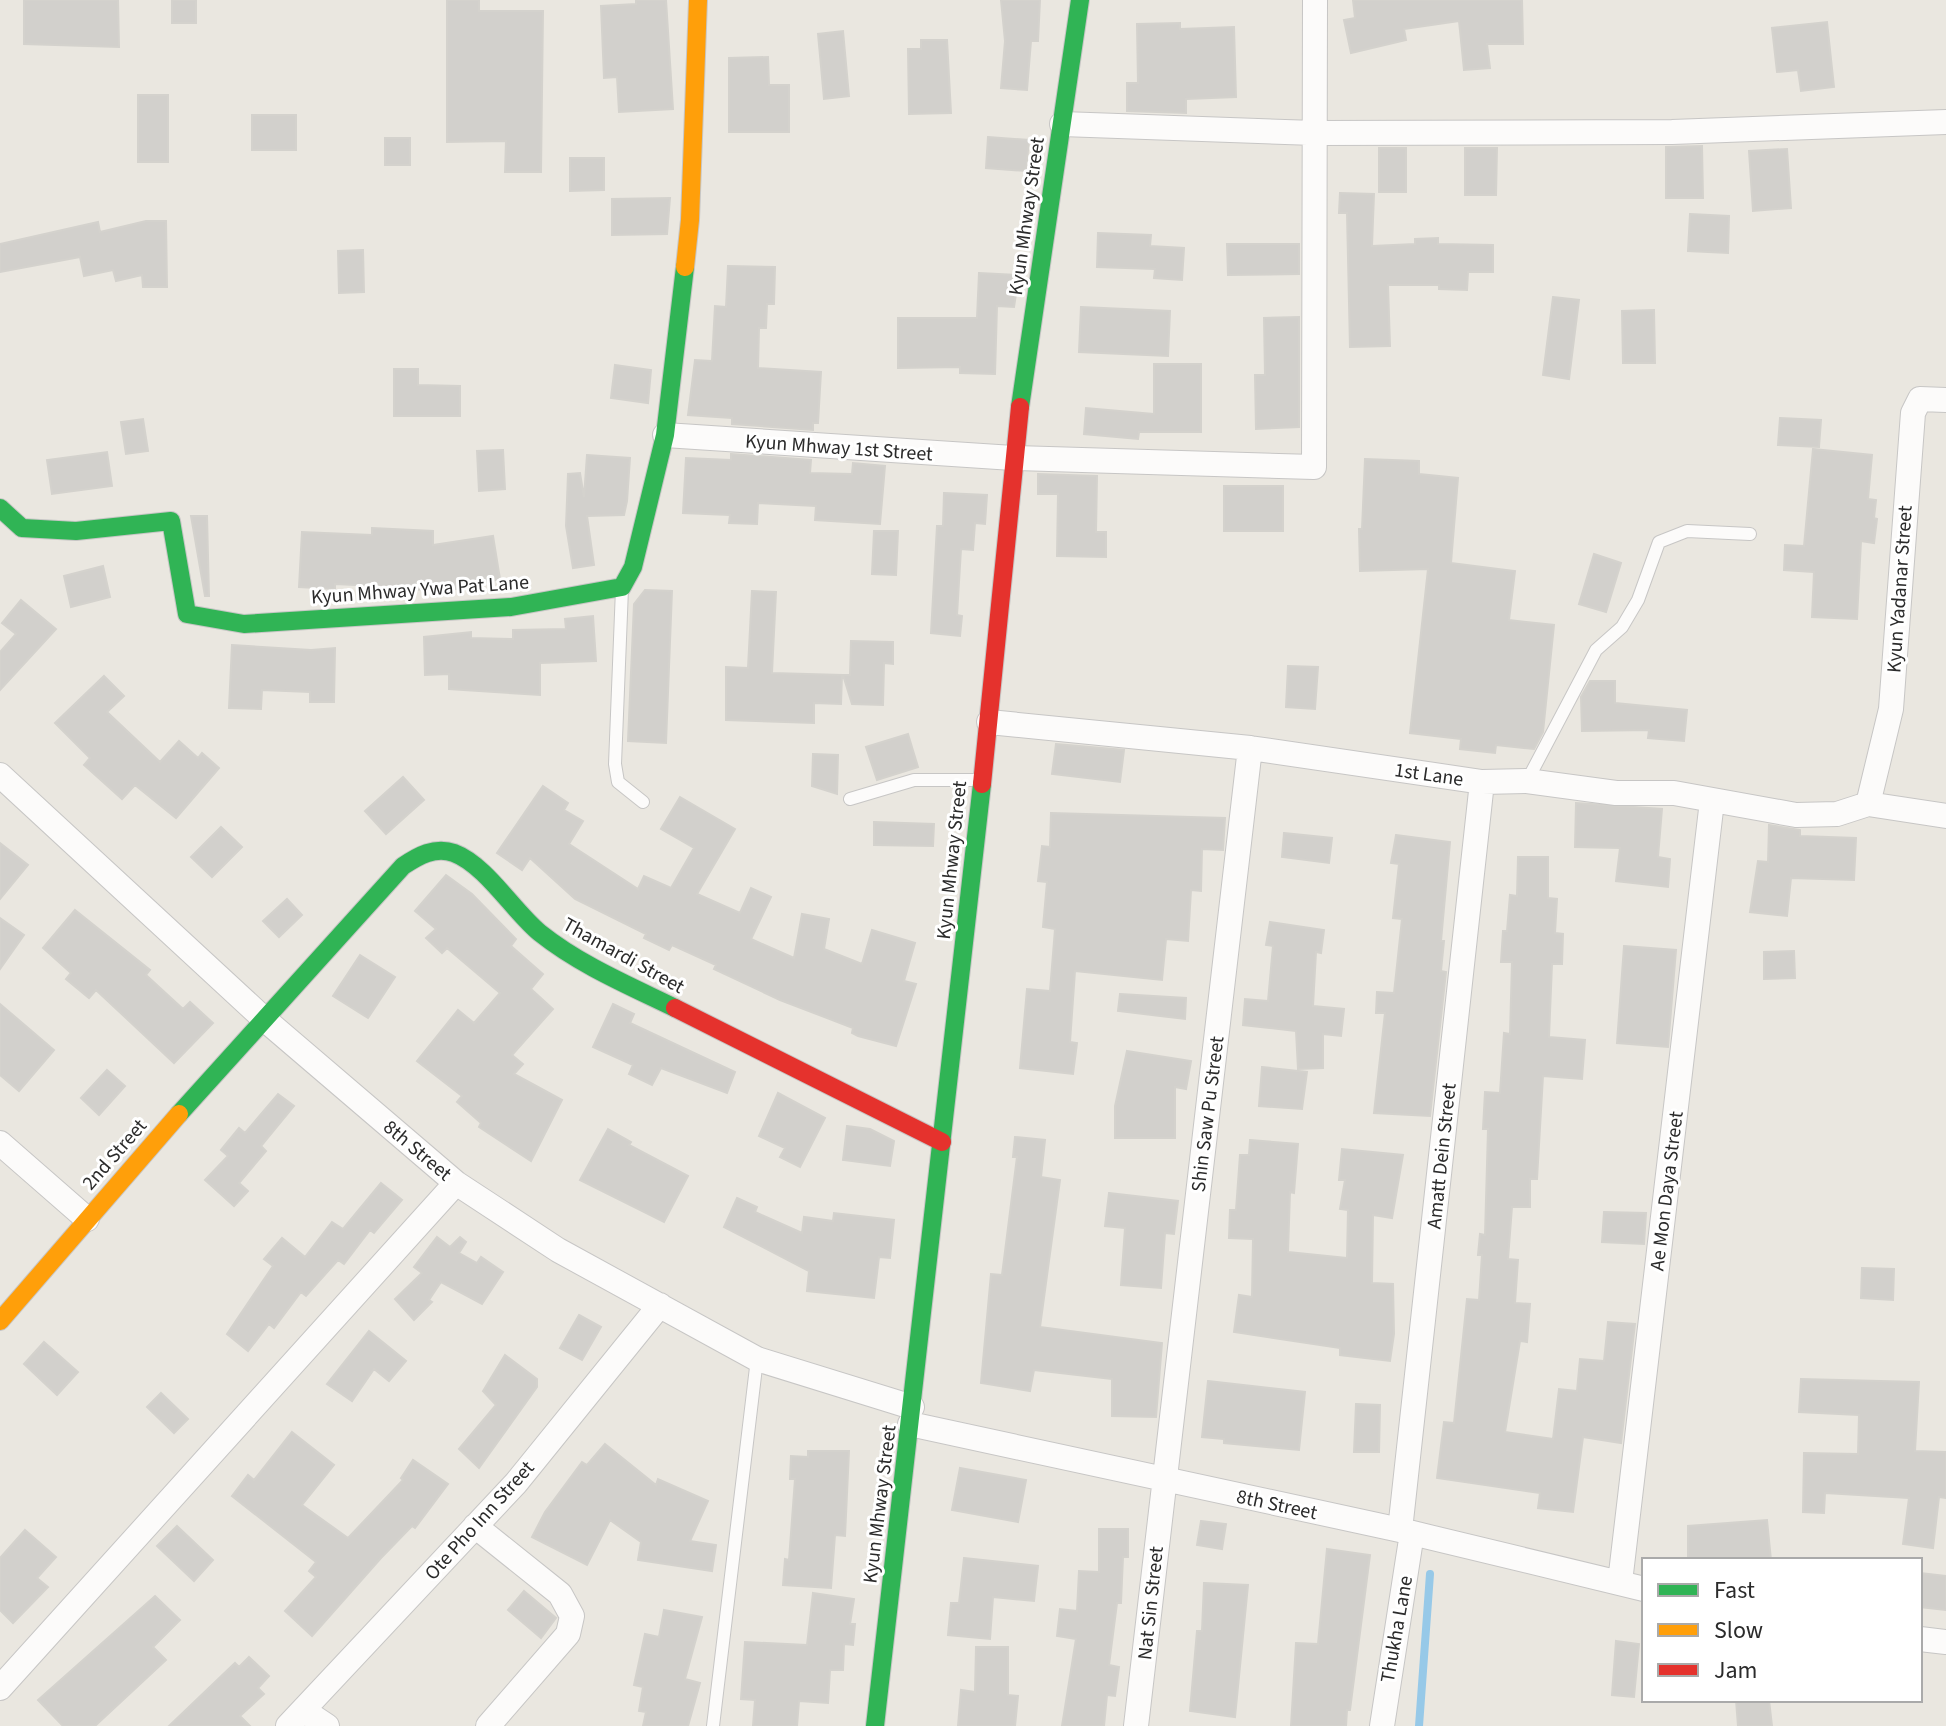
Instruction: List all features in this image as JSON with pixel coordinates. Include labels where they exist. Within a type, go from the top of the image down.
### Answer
[{"type":"street","points":[[622,587],[633,567],[665,435],[690,220],[698,0]]},
{"type":"street","name":"Kyun Mhway Street","points":[[875,1726],[989,722],[1013,458],[1080,0]]},
{"type":"street","points":[[1315,0],[1315,133]]},
{"type":"street","points":[[1062,124],[1315,133],[1672,132],[1946,122]]},
{"type":"street","name":"Kyun Mhway 1st Street","points":[[665,435],[1013,458],[1314,467],[1315,133]]},
{"type":"street","name":"Kyun Yadanar Street","points":[[1868,804],[1891,709],[1913,413],[1920,399],[1946,400]]},
{"type":"street","name":"Kyun Mhway Ywa Pat Lane","points":[[0,508],[22,528],[76,531],[171,521],[187,614],[244,624],[511,607],[622,587]]},
{"type":"street","name":"1st Lane","points":[[989,722],[1250,748],[1482,782],[1527,781],[1616,793],[1674,793],[1796,815],[1837,814],[1868,804]]},
{"type":"street","name":"Shin Saw Pu Street","points":[[1164,1481],[1250,748]]},
{"type":"street","name":"8th Street","points":[[0,775],[263,1018],[456,1183],[558,1250],[757,1359],[911,1415],[1164,1481],[1406,1531],[1642,1588]]},
{"type":"street","name":"Amatt Dein Street","points":[[1406,1531],[1482,782]]},
{"type":"street","name":"Ae Mon Daya Street","points":[[1620,1582],[1712,801]]},
{"type":"street","points":[[1868,804],[1946,816]]},
{"type":"street","name":"Thamardi Street","points":[[263,1018],[403,866],[424,852],[454,853],[481,873],[540,933],[597,969],[942,1142]]},
{"type":"street","name":"2nd Street","points":[[0,1321],[263,1018]]},
{"type":"street","points":[[0,1143],[87,1219]]},
{"type":"street","points":[[0,1688],[456,1183]]},
{"type":"street","name":"Ote Pho Inn Street","points":[[296,1718],[516,1483],[660,1305]]},
{"type":"street","name":"Nat Sin Street","points":[[1136,1726],[1164,1481]]},
{"type":"street","points":[[475,1526],[560,1594],[572,1616],[568,1634],[488,1726]]},
{"type":"street","name":"Thukha Lane","points":[[1382,1726],[1406,1531]]},
{"type":"street","points":[[1922,1639],[1946,1642]]},
{"type":"street","points":[[296,1718],[327,1726]]},
{"type":"lane","points":[[1527,781],[1596,650],[1622,627],[1638,600],[1659,542],[1687,531],[1750,534]]},
{"type":"lane","points":[[622,587],[615,764],[618,782],[643,802]]},
{"type":"lane","points":[[850,799],[914,780],[982,780]]},
{"type":"lane","points":[[713,1726],[757,1359]]},
{"type":"building","points":[[24,0],[118,0],[119,47],[24,44]]},
{"type":"building","points":[[172,0],[196,0],[196,23],[172,23]]},
{"type":"building","points":[[447,0],[479,0],[479,11],[543,11],[541,172],[505,172],[506,141],[447,142]]},
{"type":"building","points":[[636,0],[666,0],[673,109],[619,112],[617,77],[604,78],[601,6],[636,4]]},
{"type":"building","points":[[1001,0],[1040,0],[1038,41],[1031,41],[1027,90],[1001,88],[1005,41]]},
{"type":"building","points":[[1353,0],[1522,0],[1523,44],[1487,44],[1490,68],[1464,70],[1459,21],[1404,29],[1406,40],[1351,53],[1344,20],[1355,18]]},
{"type":"building","points":[[1827,22],[1834,87],[1801,91],[1798,70],[1777,72],[1772,28]]},
{"type":"building","points":[[1180,23],[1180,29],[1234,27],[1236,97],[1186,99],[1186,113],[1127,111],[1127,83],[1138,83],[1137,24]]},
{"type":"building","points":[[843,31],[849,96],[824,99],[818,34]]},
{"type":"building","points":[[921,40],[947,40],[951,113],[909,114],[908,49],[921,49]]},
{"type":"building","points":[[768,57],[769,85],[789,85],[789,132],[729,132],[729,58]]},
{"type":"building","points":[[138,95],[168,95],[168,162],[138,162]]},
{"type":"building","points":[[252,115],[296,115],[296,150],[252,150]]},
{"type":"building","points":[[988,137],[1029,140],[1026,171],[986,168]]},
{"type":"building","points":[[385,138],[410,138],[410,165],[385,165]]},
{"type":"building","points":[[1702,146],[1703,198],[1666,198],[1666,147]]},
{"type":"building","points":[[1379,148],[1406,148],[1406,192],[1379,192]]},
{"type":"building","points":[[1465,148],[1497,148],[1496,195],[1465,195]]},
{"type":"building","points":[[1787,149],[1791,208],[1753,211],[1749,151]]},
{"type":"building","points":[[570,158],[604,158],[604,190],[570,191]]},
{"type":"building","points":[[1340,193],[1374,194],[1372,246],[1415,244],[1415,239],[1438,238],[1438,244],[1493,245],[1493,272],[1468,272],[1467,290],[1439,289],[1439,285],[1388,285],[1390,346],[1350,347],[1347,213],[1339,213]]},
{"type":"building","points":[[670,198],[667,234],[612,235],[612,199]]},
{"type":"building","points":[[1690,214],[1729,216],[1728,253],[1688,251]]},
{"type":"building","points":[[146,221],[166,221],[167,287],[143,287],[142,275],[116,281],[113,270],[84,276],[80,257],[0,272],[0,244],[98,222],[100,232]]},
{"type":"building","points":[[1098,233],[1151,235],[1150,246],[1184,248],[1182,280],[1154,278],[1155,269],[1097,267]]},
{"type":"building","points":[[1227,244],[1299,244],[1299,274],[1228,275]]},
{"type":"building","points":[[363,250],[364,292],[339,293],[338,251]]},
{"type":"building","points":[[728,266],[775,267],[774,304],[767,304],[766,328],[759,328],[758,368],[821,372],[818,423],[813,423],[813,430],[732,424],[732,418],[688,415],[695,360],[712,361],[715,306],[726,307]]},
{"type":"building","points":[[979,273],[1019,275],[1014,307],[997,306],[995,374],[960,373],[960,367],[898,368],[898,318],[977,318]]},
{"type":"building","points":[[1553,297],[1579,300],[1569,379],[1543,375]]},
{"type":"building","points":[[1081,307],[1170,311],[1168,356],[1079,352]]},
{"type":"building","points":[[1654,310],[1655,363],[1623,363],[1622,311]]},
{"type":"building","points":[[1299,317],[1299,427],[1256,429],[1255,375],[1265,375],[1264,318]]},
{"type":"building","points":[[1154,364],[1201,364],[1201,432],[1139,432],[1138,439],[1084,434],[1086,408],[1154,414]]},
{"type":"building","points":[[615,365],[651,370],[648,403],[611,398]]},
{"type":"building","points":[[394,369],[418,369],[418,385],[460,386],[460,416],[394,416]]},
{"type":"building","points":[[1780,418],[1821,420],[1819,447],[1778,445]]},
{"type":"building","points":[[143,419],[148,451],[126,454],[121,422]]},
{"type":"building","points":[[1813,449],[1872,455],[1868,499],[1876,500],[1874,518],[1877,519],[1874,543],[1861,541],[1857,619],[1812,617],[1814,572],[1784,570],[1785,545],[1804,546]]},
{"type":"building","points":[[503,450],[505,489],[479,491],[477,451]]},
{"type":"building","points":[[107,452],[112,486],[52,494],[47,460]]},
{"type":"building","points":[[731,454],[811,460],[810,473],[852,474],[853,463],[885,466],[880,524],[815,520],[816,506],[758,503],[757,524],[729,523],[730,515],[683,513],[686,458],[731,460]]},
{"type":"building","points":[[587,455],[630,458],[627,501],[624,515],[587,516],[594,565],[573,568],[566,526],[568,474],[580,473],[584,497]]},
{"type":"building","points":[[1365,459],[1419,461],[1419,474],[1458,478],[1451,563],[1515,571],[1509,620],[1554,625],[1543,732],[1534,749],[1496,745],[1495,753],[1460,749],[1461,739],[1410,733],[1428,569],[1360,571],[1359,529],[1362,529]]},
{"type":"building","points":[[1038,474],[1097,476],[1096,532],[1106,532],[1106,557],[1057,556],[1058,494],[1038,494]]},
{"type":"building","points":[[1224,486],[1283,486],[1283,531],[1224,531]]},
{"type":"building","points":[[944,493],[987,495],[985,524],[975,523],[973,550],[961,549],[957,615],[962,616],[960,636],[931,633],[937,526],[943,526]]},
{"type":"building","points":[[191,516],[207,516],[209,596],[205,596]]},
{"type":"building","points":[[372,528],[433,531],[433,545],[493,536],[500,579],[458,589],[396,590],[396,587],[335,584],[335,589],[299,587],[302,532],[372,535]]},
{"type":"building","points":[[874,531],[898,531],[896,575],[872,574]]},
{"type":"building","points":[[1594,554],[1621,563],[1606,612],[1579,604]]},
{"type":"building","points":[[103,566],[110,597],[71,607],[64,576]]},
{"type":"building","points":[[645,590],[672,591],[666,743],[628,741],[634,604]]},
{"type":"building","points":[[752,591],[776,592],[772,673],[842,675],[841,704],[814,703],[814,723],[726,720],[726,667],[748,668]]},
{"type":"building","points":[[21,600],[56,629],[0,690],[0,652],[16,634],[2,623]]},
{"type":"building","points":[[593,616],[596,661],[540,663],[540,695],[449,689],[449,674],[425,675],[424,637],[471,632],[471,638],[513,639],[513,630],[566,629],[565,619]]},
{"type":"building","points":[[851,641],[893,642],[893,664],[884,663],[883,705],[852,704],[843,675],[850,675]]},
{"type":"building","points":[[232,645],[311,650],[335,648],[334,702],[310,702],[310,692],[262,690],[261,709],[229,708]]},
{"type":"building","points":[[1288,666],[1318,667],[1315,709],[1286,707]]},
{"type":"building","points":[[104,676],[124,696],[107,712],[160,762],[179,741],[198,758],[202,753],[219,768],[176,818],[135,785],[122,799],[84,765],[90,758],[55,723]]},
{"type":"building","points":[[1590,681],[1615,681],[1615,703],[1687,710],[1684,741],[1648,738],[1649,730],[1582,731],[1581,697]]},
{"type":"building","points":[[908,734],[918,767],[877,780],[866,747]]},
{"type":"building","points":[[1056,744],[1124,750],[1120,782],[1052,774]]},
{"type":"building","points":[[813,754],[838,755],[837,794],[812,786]]},
{"type":"building","points":[[403,777],[424,800],[386,834],[365,811]]},
{"type":"building","points":[[543,786],[568,803],[564,810],[583,821],[569,844],[638,889],[644,876],[671,888],[694,848],[661,829],[680,797],[735,829],[697,894],[740,913],[751,888],[771,897],[751,939],[794,958],[802,914],[829,919],[824,949],[862,964],[872,930],[915,943],[904,981],[916,984],[896,1046],[858,1036],[852,1033],[853,1028],[780,1000],[714,969],[716,965],[672,945],[669,950],[644,938],[646,934],[575,899],[530,858],[522,870],[497,853]]},
{"type":"building","points":[[1576,803],[1662,809],[1658,857],[1670,859],[1668,887],[1616,881],[1620,848],[1575,847]]},
{"type":"building","points":[[1051,813],[1225,818],[1223,850],[1202,849],[1201,891],[1191,890],[1188,941],[1166,939],[1162,980],[1075,971],[1070,1042],[1077,1043],[1073,1074],[1020,1068],[1027,989],[1050,991],[1055,929],[1043,927],[1047,882],[1038,881],[1042,846],[1050,847]]},
{"type":"building","points":[[874,822],[934,824],[933,846],[874,845]]},
{"type":"building","points":[[1769,825],[1800,830],[1800,836],[1856,838],[1854,880],[1791,878],[1787,916],[1750,912],[1758,861],[1768,862]]},
{"type":"building","points":[[221,827],[242,847],[212,877],[191,857]]},
{"type":"building","points":[[1284,833],[1332,838],[1329,863],[1282,857]]},
{"type":"building","points":[[1396,835],[1450,842],[1441,941],[1444,941],[1441,971],[1446,972],[1430,1116],[1374,1113],[1385,1013],[1376,1013],[1377,992],[1394,993],[1402,919],[1393,918],[1399,864],[1391,863]]},
{"type":"building","points":[[0,843],[28,865],[0,899]]},
{"type":"building","points":[[1518,857],[1548,857],[1548,898],[1557,899],[1555,933],[1563,934],[1562,964],[1552,964],[1549,1037],[1585,1040],[1582,1079],[1543,1076],[1537,1179],[1530,1179],[1530,1207],[1512,1207],[1508,1259],[1518,1260],[1515,1303],[1530,1304],[1527,1342],[1520,1341],[1505,1432],[1553,1439],[1559,1389],[1577,1391],[1580,1359],[1604,1361],[1608,1322],[1635,1324],[1621,1443],[1583,1437],[1573,1512],[1538,1508],[1540,1493],[1437,1478],[1444,1422],[1454,1423],[1467,1299],[1479,1300],[1482,1255],[1478,1255],[1480,1234],[1485,1235],[1488,1129],[1483,1129],[1485,1092],[1500,1093],[1504,1033],[1510,1034],[1512,962],[1501,962],[1510,895],[1517,896]]},
{"type":"building","points":[[446,875],[472,894],[516,939],[511,946],[543,974],[531,989],[553,1009],[512,1055],[523,1064],[514,1074],[562,1100],[531,1161],[479,1127],[481,1123],[457,1102],[462,1096],[417,1061],[458,1010],[474,1023],[500,993],[447,948],[442,953],[426,938],[436,929],[415,911]]},
{"type":"building","points":[[287,899],[302,915],[279,937],[263,921]]},
{"type":"building","points":[[75,910],[150,970],[146,975],[183,1009],[190,1002],[213,1023],[174,1063],[96,990],[89,998],[66,979],[71,973],[43,948]]},
{"type":"building","points":[[0,918],[24,935],[0,969]]},
{"type":"building","points":[[1270,922],[1324,930],[1321,953],[1316,952],[1313,1006],[1344,1009],[1341,1036],[1323,1034],[1323,1068],[1298,1069],[1296,1031],[1243,1025],[1245,999],[1268,1001],[1273,946],[1266,945]]},
{"type":"building","points":[[1624,946],[1676,950],[1668,1047],[1617,1043]]},
{"type":"building","points":[[1794,951],[1795,978],[1764,979],[1764,952]]},
{"type":"building","points":[[360,955],[395,977],[368,1018],[333,996]]},
{"type":"building","points":[[1120,994],[1186,998],[1185,1019],[1118,1011]]},
{"type":"building","points":[[0,1004],[54,1050],[19,1091],[0,1075]]},
{"type":"building","points":[[613,1004],[634,1014],[630,1023],[735,1072],[727,1093],[661,1068],[652,1085],[629,1074],[633,1065],[593,1047]]},
{"type":"building","points":[[1127,1051],[1191,1061],[1186,1089],[1175,1087],[1175,1138],[1115,1138],[1115,1106]]},
{"type":"building","points":[[1262,1067],[1307,1072],[1302,1109],[1259,1106]]},
{"type":"building","points":[[107,1070],[125,1086],[99,1115],[81,1098]]},
{"type":"building","points":[[778,1093],[825,1118],[800,1167],[780,1157],[785,1148],[759,1136]]},
{"type":"building","points":[[278,1094],[294,1106],[261,1146],[266,1151],[239,1183],[248,1191],[234,1206],[205,1180],[228,1156],[221,1150],[239,1128],[245,1133]]},
{"type":"building","points":[[847,1126],[870,1129],[894,1141],[890,1166],[843,1160]]},
{"type":"building","points":[[608,1129],[631,1142],[629,1145],[688,1176],[664,1222],[580,1180]]},
{"type":"building","points":[[1015,1137],[1045,1140],[1041,1177],[1060,1180],[1040,1327],[1162,1343],[1156,1417],[1112,1416],[1112,1379],[1034,1370],[1030,1391],[981,1383],[991,1274],[1002,1275],[1017,1157],[1013,1157]]},
{"type":"building","points":[[1250,1140],[1298,1144],[1294,1193],[1290,1192],[1288,1252],[1347,1258],[1348,1210],[1340,1209],[1345,1180],[1339,1180],[1342,1149],[1403,1155],[1392,1218],[1373,1215],[1372,1283],[1393,1284],[1394,1334],[1390,1361],[1340,1355],[1340,1348],[1234,1332],[1239,1295],[1252,1297],[1253,1239],[1229,1238],[1230,1210],[1236,1210],[1240,1155],[1249,1155]]},
{"type":"building","points":[[381,1183],[402,1200],[374,1233],[370,1230],[344,1264],[338,1260],[306,1296],[301,1292],[274,1328],[269,1324],[248,1351],[227,1334],[273,1266],[264,1259],[282,1238],[305,1257],[332,1222],[343,1229]]},
{"type":"building","points":[[1109,1193],[1178,1201],[1174,1234],[1165,1233],[1161,1288],[1121,1285],[1125,1228],[1105,1226]]},
{"type":"building","points":[[737,1198],[757,1207],[755,1212],[802,1233],[804,1217],[833,1221],[834,1213],[894,1220],[890,1258],[879,1257],[874,1298],[807,1291],[809,1271],[724,1227]]},
{"type":"building","points":[[1604,1212],[1646,1213],[1644,1244],[1602,1242]]},
{"type":"building","points":[[437,1237],[450,1247],[460,1237],[466,1242],[459,1253],[477,1263],[481,1257],[503,1272],[482,1304],[441,1282],[429,1300],[432,1302],[414,1320],[395,1299],[422,1273],[414,1267]]},
{"type":"building","points":[[1862,1268],[1894,1269],[1893,1300],[1861,1298]]},
{"type":"building","points":[[579,1315],[601,1327],[582,1360],[560,1348]]},
{"type":"building","points":[[369,1331],[406,1361],[389,1381],[374,1369],[352,1401],[327,1384]]},
{"type":"building","points":[[44,1342],[78,1372],[57,1395],[24,1364]]},
{"type":"building","points":[[505,1355],[537,1379],[537,1387],[479,1468],[459,1449],[496,1405],[483,1391]]},
{"type":"building","points":[[1801,1379],[1919,1382],[1915,1451],[1946,1452],[1946,1498],[1939,1497],[1933,1548],[1903,1544],[1909,1498],[1825,1493],[1824,1513],[1803,1512],[1804,1453],[1858,1454],[1859,1415],[1799,1412]]},
{"type":"building","points":[[1208,1381],[1305,1392],[1299,1450],[1224,1443],[1224,1439],[1202,1437]]},
{"type":"building","points":[[161,1393],[188,1419],[174,1433],[147,1407]]},
{"type":"building","points":[[1356,1404],[1380,1405],[1379,1452],[1354,1452]]},
{"type":"building","points":[[292,1432],[334,1465],[302,1505],[348,1538],[403,1480],[401,1478],[413,1460],[448,1484],[415,1528],[412,1526],[381,1558],[312,1636],[285,1611],[316,1577],[309,1571],[316,1562],[232,1496],[248,1475],[254,1480]]},
{"type":"building","points":[[605,1444],[656,1485],[658,1479],[708,1501],[690,1541],[716,1545],[712,1571],[638,1560],[641,1542],[610,1520],[587,1565],[532,1537],[545,1512],[582,1462],[587,1465]]},
{"type":"building","points":[[808,1451],[849,1451],[845,1536],[835,1535],[831,1588],[783,1585],[785,1559],[789,1560],[795,1479],[790,1479],[791,1456],[808,1457]]},
{"type":"building","points":[[960,1468],[1026,1480],[1018,1522],[952,1510]]},
{"type":"building","points":[[1767,1520],[1771,1558],[1688,1558],[1688,1526]]},
{"type":"building","points":[[1201,1521],[1226,1524],[1222,1549],[1197,1545]]},
{"type":"building","points":[[177,1526],[213,1560],[194,1581],[157,1546]]},
{"type":"building","points":[[1099,1529],[1128,1529],[1128,1557],[1123,1557],[1121,1603],[1117,1603],[1109,1665],[1119,1667],[1115,1696],[1107,1695],[1104,1726],[1062,1726],[1076,1639],[1057,1636],[1060,1609],[1077,1611],[1079,1571],[1099,1572]]},
{"type":"building","points":[[25,1530],[56,1557],[37,1578],[48,1587],[13,1623],[0,1610],[0,1558]]},
{"type":"building","points":[[1327,1549],[1370,1555],[1350,1710],[1347,1710],[1346,1726],[1291,1726],[1296,1643],[1318,1644]]},
{"type":"building","points":[[964,1558],[1038,1566],[1034,1601],[993,1597],[990,1639],[948,1635],[951,1603],[959,1603]]},
{"type":"building","points":[[1922,1573],[1946,1576],[1946,1610],[1922,1607]]},
{"type":"building","points":[[1204,1583],[1248,1585],[1235,1717],[1190,1711],[1197,1631],[1202,1631]]},
{"type":"building","points":[[524,1591],[556,1618],[541,1638],[508,1610]]},
{"type":"building","points":[[813,1593],[854,1599],[850,1624],[855,1624],[853,1645],[844,1644],[843,1670],[830,1670],[828,1703],[799,1701],[797,1726],[753,1726],[755,1700],[741,1699],[745,1642],[807,1645]]},
{"type":"building","points":[[155,1596],[180,1620],[153,1647],[166,1660],[95,1726],[63,1726],[38,1700]]},
{"type":"building","points":[[664,1610],[702,1617],[685,1679],[700,1683],[688,1726],[643,1726],[646,1712],[639,1711],[643,1687],[634,1685],[645,1634],[659,1637]]},
{"type":"building","points":[[1616,1641],[1639,1644],[1634,1697],[1612,1695]]},
{"type":"building","points":[[976,1647],[1008,1647],[1008,1695],[1018,1696],[1015,1726],[958,1726],[961,1690],[975,1692]]},
{"type":"building","points":[[249,1657],[269,1676],[258,1688],[264,1694],[240,1716],[250,1726],[169,1726],[235,1663],[239,1667]]},
{"type":"building","points":[[1736,1702],[1769,1702],[1772,1726],[1738,1726]]},
{"type":"waterway","points":[[1419,1726],[1430,1574]]},
{"type":"traffic: fast","points":[[1020,407],[1080,0]]},
{"type":"traffic: fast","points":[[0,508],[22,528],[76,531],[171,521],[187,614],[244,624],[511,607],[622,587],[633,567],[665,435],[685,267]]},
{"type":"traffic: fast","points":[[875,1726],[982,784]]},
{"type":"traffic: fast","points":[[179,1114],[403,866],[433,851],[447,851],[466,859],[530,924],[572,955],[675,1008]]},
{"type":"traffic: slow","points":[[685,267],[690,220],[698,0]]},
{"type":"traffic: slow","points":[[0,1321],[179,1114]]},
{"type":"traffic: jam","points":[[982,784],[1020,407]]},
{"type":"traffic: jam","points":[[675,1008],[942,1142]]}]
